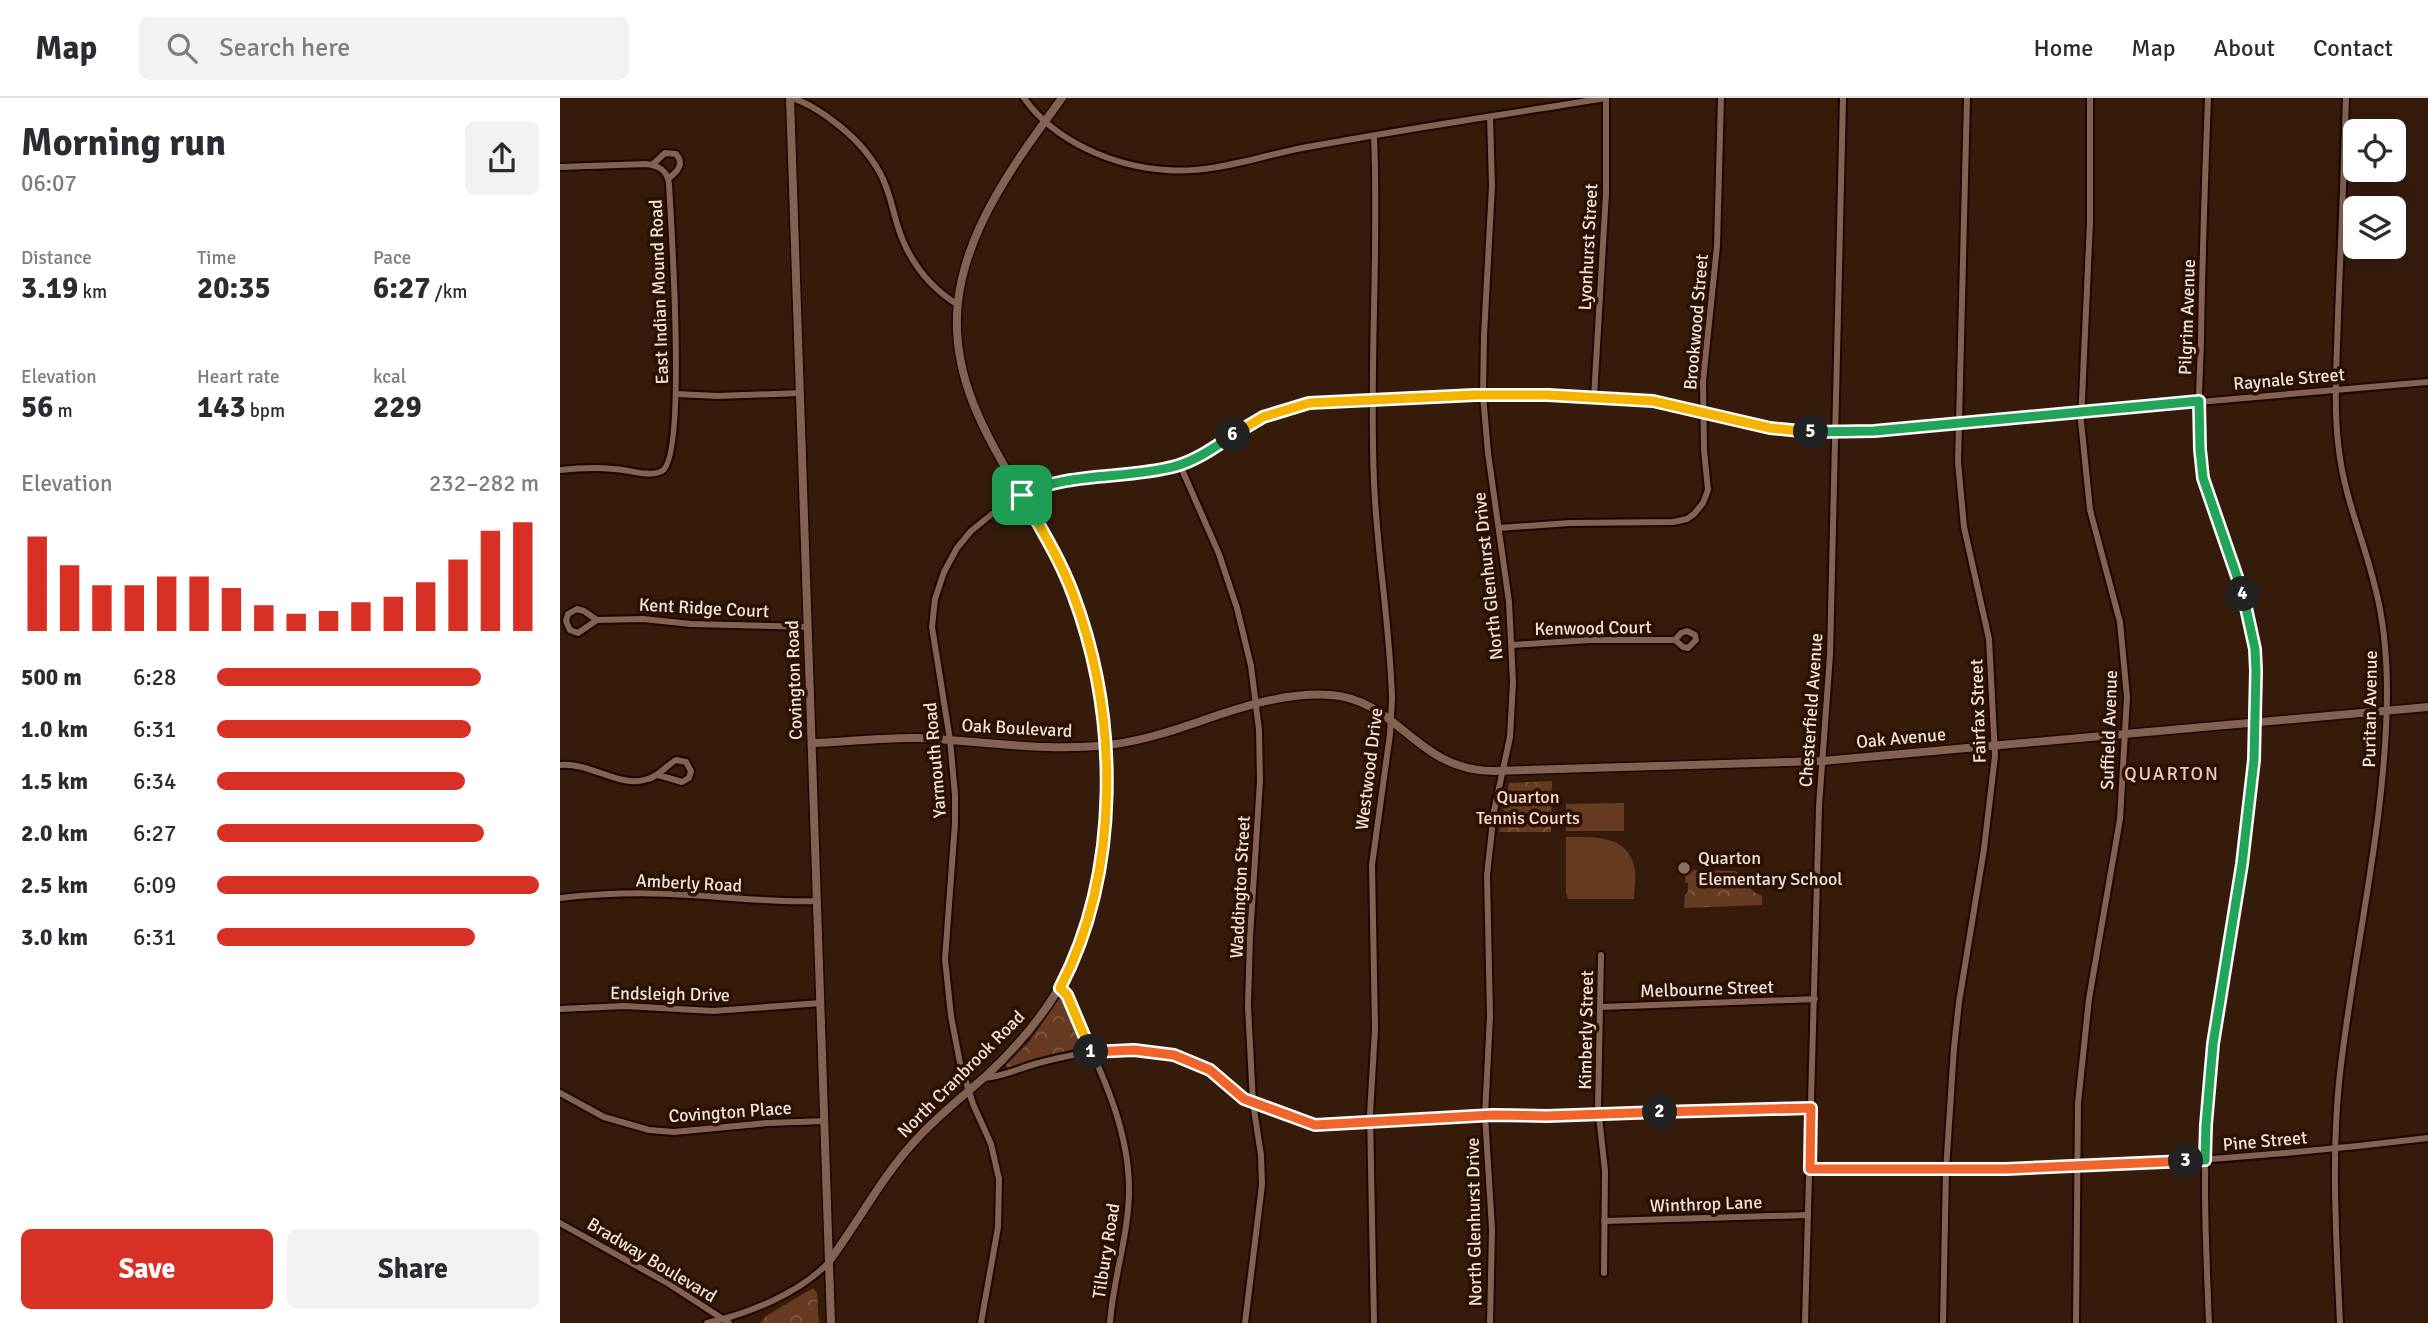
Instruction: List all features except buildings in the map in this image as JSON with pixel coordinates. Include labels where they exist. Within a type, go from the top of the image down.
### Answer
[{"type":"street","points":[[791,98],[808,104],[828,117],[848,133],[866,153],[880,174],[901,237],[915,264],[941,293],[958,305]]},
{"type":"street","name":"Covington Road","points":[[791,98],[830,1260]]},
{"type":"street","points":[[1024,98],[1045,121],[1073,141],[1101,155],[1138,166],[1165,170],[1212,169],[1268,154],[1317,145],[1606,98]]},
{"type":"street","name":"North Cranbrook Road","points":[[830,1260],[898,1160],[935,1119],[983,1078],[1023,1038],[1060,988],[1084,935],[1099,877],[1106,804],[1104,745],[1099,690],[1082,620],[1059,563],[988,436],[968,393],[958,350],[958,305],[965,269],[986,218],[1010,172],[1062,98]]},
{"type":"street","name":"Lyonhurst Street","points":[[1594,397],[1606,193],[1606,98]]},
{"type":"street","name":"Brookwood Street","points":[[1499,528],[1570,523],[1673,522],[1687,519],[1699,509],[1708,490],[1703,411],[1705,359],[1712,315],[1717,246],[1721,98]]},
{"type":"street","name":"Chesterfield Avenue","points":[[1805,1323],[1819,806],[1830,666],[1843,98]]},
{"type":"street","name":"Fairfax Street","points":[[1943,1323],[1946,1170],[1958,1014],[1992,791],[1995,745],[1989,639],[1964,527],[1960,492],[1959,423],[1967,98]]},
{"type":"street","name":"Suffield Avenue","points":[[2076,1323],[2076,1167],[2082,1053],[2118,830],[2127,697],[2120,622],[2091,510],[2081,411],[2090,222],[2090,98]]},
{"type":"street","name":"Pilgrim Avenue","points":[[2208,98],[2200,449],[2203,478],[2240,583],[2251,628],[2256,671],[2256,722],[2242,864],[2213,1044],[2206,1125],[2208,1323]]},
{"type":"street","name":"Puritan Avenue","points":[[2340,1323],[2335,1149],[2341,1058],[2375,845],[2385,755],[2386,710],[2385,638],[2375,583],[2342,478],[2335,417],[2346,98]]},
{"type":"street","name":"North Glenhurst Drive","points":[[1490,117],[1491,197],[1483,395],[1512,645],[1510,737],[1488,857],[1490,1016],[1485,1115],[1492,1229],[1490,1323]]},
{"type":"street","name":"Westwood Drive","points":[[1374,136],[1374,484],[1392,678],[1391,721],[1372,865],[1375,1010],[1370,1122],[1374,1323]]},
{"type":"street","points":[[560,167],[652,165],[665,153],[676,154],[680,165],[669,178]]},
{"type":"street","name":"East Indian Mound Road","points":[[560,470],[613,468],[649,473],[662,471],[671,456],[676,394],[669,178],[663,170],[652,165]]},
{"type":"street","name":"Raynale Street","points":[[1318,402],[1483,395],[1594,397],[1653,401],[1770,428],[1835,433],[2428,382]]},
{"type":"street","points":[[676,394],[718,396],[800,393]]},
{"type":"street","name":"Yarmouth Road","points":[[981,1323],[998,1227],[1000,1194],[995,1156],[968,1091],[955,1044],[945,959],[955,823],[950,740],[932,627],[939,585],[957,548],[971,531],[1022,495],[1065,481],[1180,465],[1263,417],[1288,408],[1318,402]]},
{"type":"street","name":"Waddington Street","points":[[1180,465],[1231,588],[1247,646],[1256,702],[1260,781],[1248,995],[1253,1103],[1262,1185],[1245,1323]]},
{"type":"street","name":"Kent Ridge Court","points":[[597,620],[578,633],[570,630],[566,621],[568,614],[577,609],[597,620],[643,619],[691,624],[808,627]]},
{"type":"street","name":"Kenwood Court","points":[[1512,645],[1582,640],[1675,640]]},
{"type":"street","name":"Oak Boulevard","points":[[812,743],[886,738],[950,740],[1024,747],[1104,745],[1171,732],[1256,702],[1303,695],[1337,695],[1367,704],[1391,721]]},
{"type":"street","name":"Oak Avenue","points":[[1391,721],[1417,743],[1449,763],[1475,771],[1503,771],[1822,761],[2428,707]]},
{"type":"street","points":[[560,765],[583,766],[631,781],[644,781],[658,775],[672,762],[679,760],[689,764],[691,771],[689,778],[682,782],[658,775]]},
{"type":"street","name":"Amberly Road","points":[[560,898],[638,893],[766,901],[817,901]]},
{"type":"street","name":"Kimberly Street","points":[[1601,955],[1598,1115],[1605,1171],[1604,1273]]},
{"type":"street","name":"Tilbury Road","points":[[1060,988],[1067,995],[1118,1118],[1129,1175],[1126,1224],[1114,1283],[1110,1323]]},
{"type":"street","name":"Melbourne Street","points":[[1601,1007],[1815,999]]},
{"type":"street","name":"Endsleigh Drive","points":[[560,1009],[617,1006],[713,1011],[821,1003]]},
{"type":"street","points":[[983,1078],[997,1078],[1039,1063],[1091,1053],[1134,1050],[1174,1055],[1210,1070],[1242,1098],[1315,1125],[1485,1115],[1598,1115],[1811,1108]]},
{"type":"street","name":"Covington Place","points":[[560,1093],[604,1116],[632,1127],[649,1130],[674,1132],[768,1123],[825,1121]]},
{"type":"street","name":"Pine Street","points":[[1810,1169],[2076,1167],[2205,1160],[2428,1138]]},
{"type":"street","name":"Winthrop Lane","points":[[1604,1221],[1808,1214]]},
{"type":"street","name":"Bradway Boulevard","points":[[560,1223],[669,1284],[727,1321]]},
{"type":"street","points":[[707,1323],[727,1321],[752,1311],[793,1289],[830,1260]]},
{"type":"street","points":[[830,1260],[831,1323]]},
{"type":"green space","name":"Quarton Tennis Courts","points":[[1552,781],[1551,832],[1499,832],[1509,783]]},
{"type":"green space","points":[[1624,803],[1624,831],[1566,831],[1566,804]]},
{"type":"green space","points":[[1566,837],[1606,839],[1624,848],[1635,869],[1634,899],[1568,899]]},
{"type":"green space","points":[[1686,870],[1736,871],[1754,892],[1762,896],[1762,905],[1684,908],[1688,891],[1688,883],[1685,882]]},
{"type":"green space","points":[[1062,998],[1082,1047],[1032,1059],[1007,1069],[1006,1065],[1029,1042]]},
{"type":"green space","points":[[813,1288],[817,1293],[819,1323],[760,1323],[766,1316]]},
{"type":"place","name":"Quarton Elementary School","points":[[1684,868]]},
{"type":"district","name":"QUARTON","points":[[2172,774]]},
{"type":"route","points":[[1475,395],[1625,399],[1669,403],[1770,428],[1842,433],[2199,401],[2201,468],[2249,618],[2255,649],[2257,697],[2254,760],[2242,864],[2213,1044],[2205,1160],[2006,1169],[1810,1169],[1811,1108],[1797,1107],[1547,1116],[1493,1115],[1315,1125],[1244,1099],[1220,1076],[1174,1055],[1134,1050],[1091,1053],[1067,995],[1060,988],[1077,954],[1088,922],[1102,862],[1106,804],[1101,702],[1090,646],[1072,592],[1054,552],[1022,495],[1065,481],[1180,465],[1193,460],[1263,417],[1309,403],[1475,395]]}]
